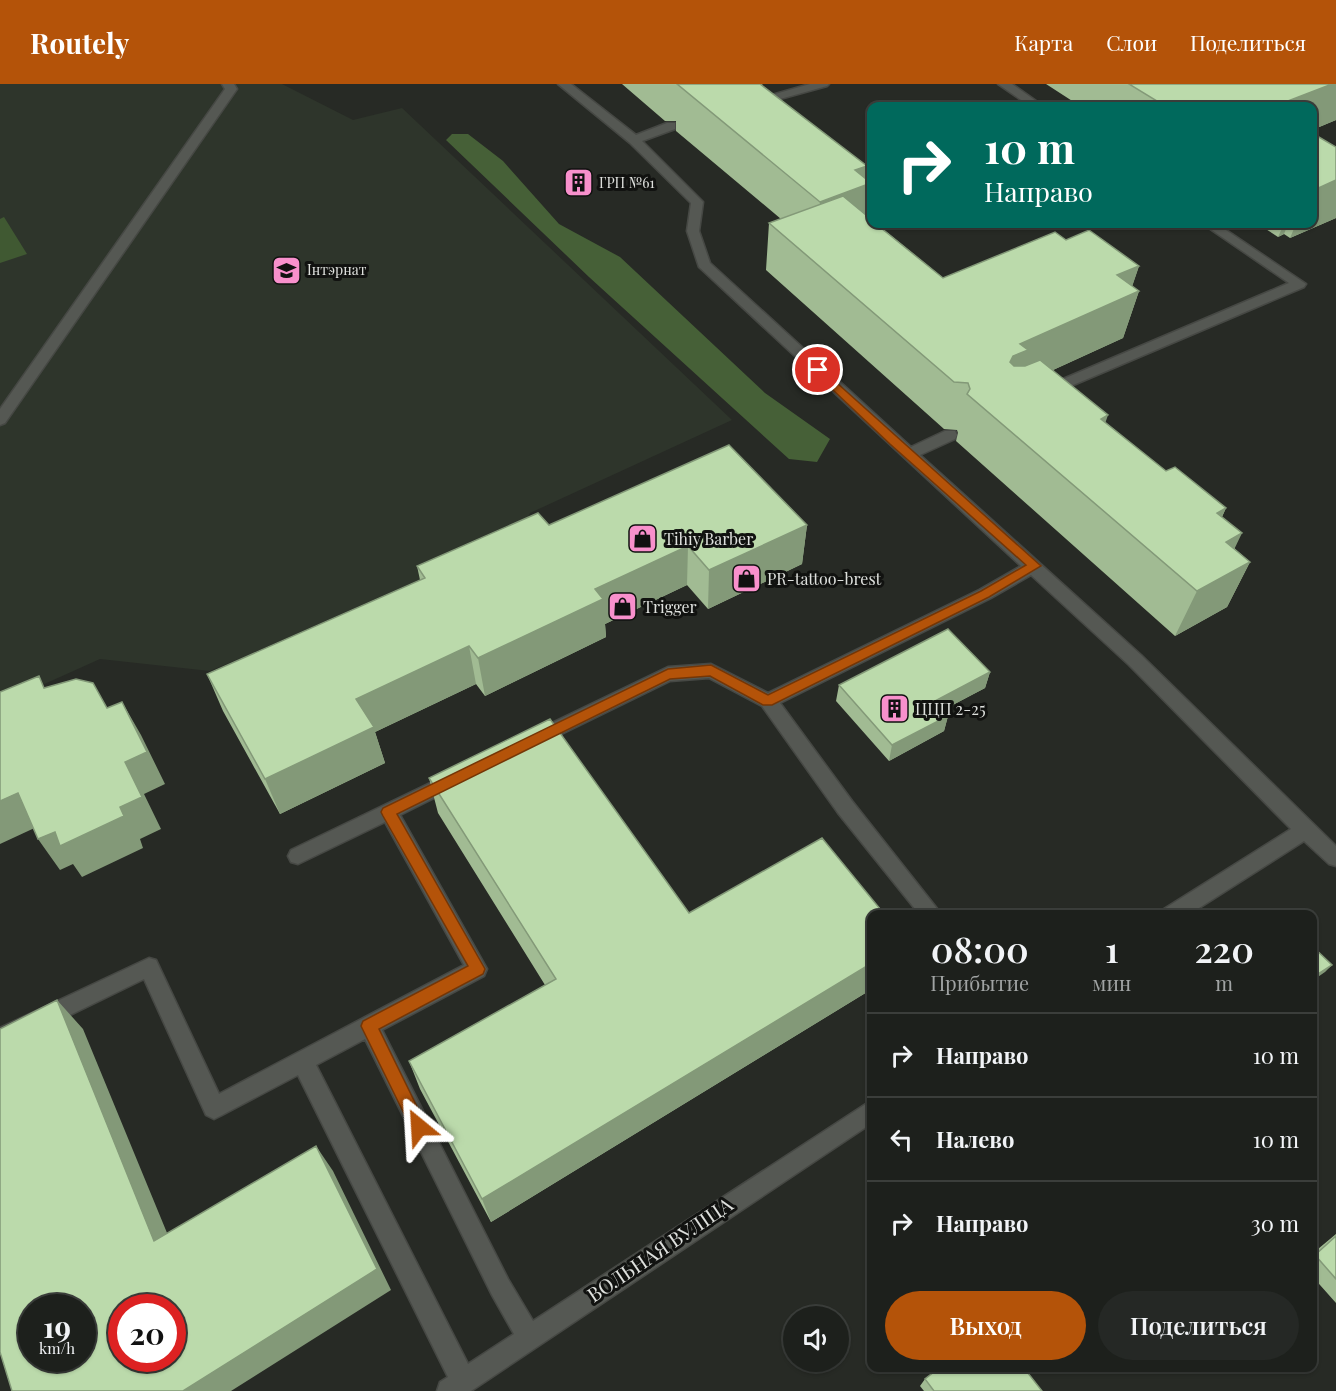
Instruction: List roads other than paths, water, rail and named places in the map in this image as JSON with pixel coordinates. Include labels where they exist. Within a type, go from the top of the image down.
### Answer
[{"type":"street","points":[[0,420],[231,89],[228,84]]},
{"type":"street","points":[[564,84],[634,140],[697,202],[693,231],[704,264],[1136,660],[1305,830],[1336,858]]},
{"type":"street","points":[[740,105],[770,100],[823,84]]},
{"type":"street","points":[[1004,84],[1031,102]]},
{"type":"street","points":[[634,140],[671,126]]},
{"type":"street","points":[[1039,394],[1299,284],[1215,228]]},
{"type":"street","points":[[909,454],[950,435]]},
{"type":"street","points":[[768,701],[985,594],[1034,566]]},
{"type":"street","points":[[517,748],[668,674],[711,670],[768,701],[844,807],[928,910]]},
{"type":"street","points":[[298,856],[474,770]]},
{"type":"street","points":[[0,1039],[149,967],[214,1108],[477,969],[388,812]]},
{"type":"street","points":[[1179,910],[1305,830]]},
{"type":"street","points":[[369,1026],[500,1287],[529,1337]]},
{"type":"street","points":[[302,1061],[437,1326],[456,1386]]},
{"type":"street","name":"ВОЛЬНАЯ ВУЛІЦА","points":[[456,1386],[867,1113]]},
{"type":"place","name":"ГРП №61","points":[[578,183]]},
{"type":"place","name":"Інтэрнат","points":[[286,270]]},
{"type":"place","name":"Tihiy Barber","points":[[643,539]]},
{"type":"place","name":"PR-tattoo-brest","points":[[746,579]]},
{"type":"place","name":"Trigger","points":[[622,607]]},
{"type":"place","name":"ЦЦП 2-25","points":[[894,709]]}]
